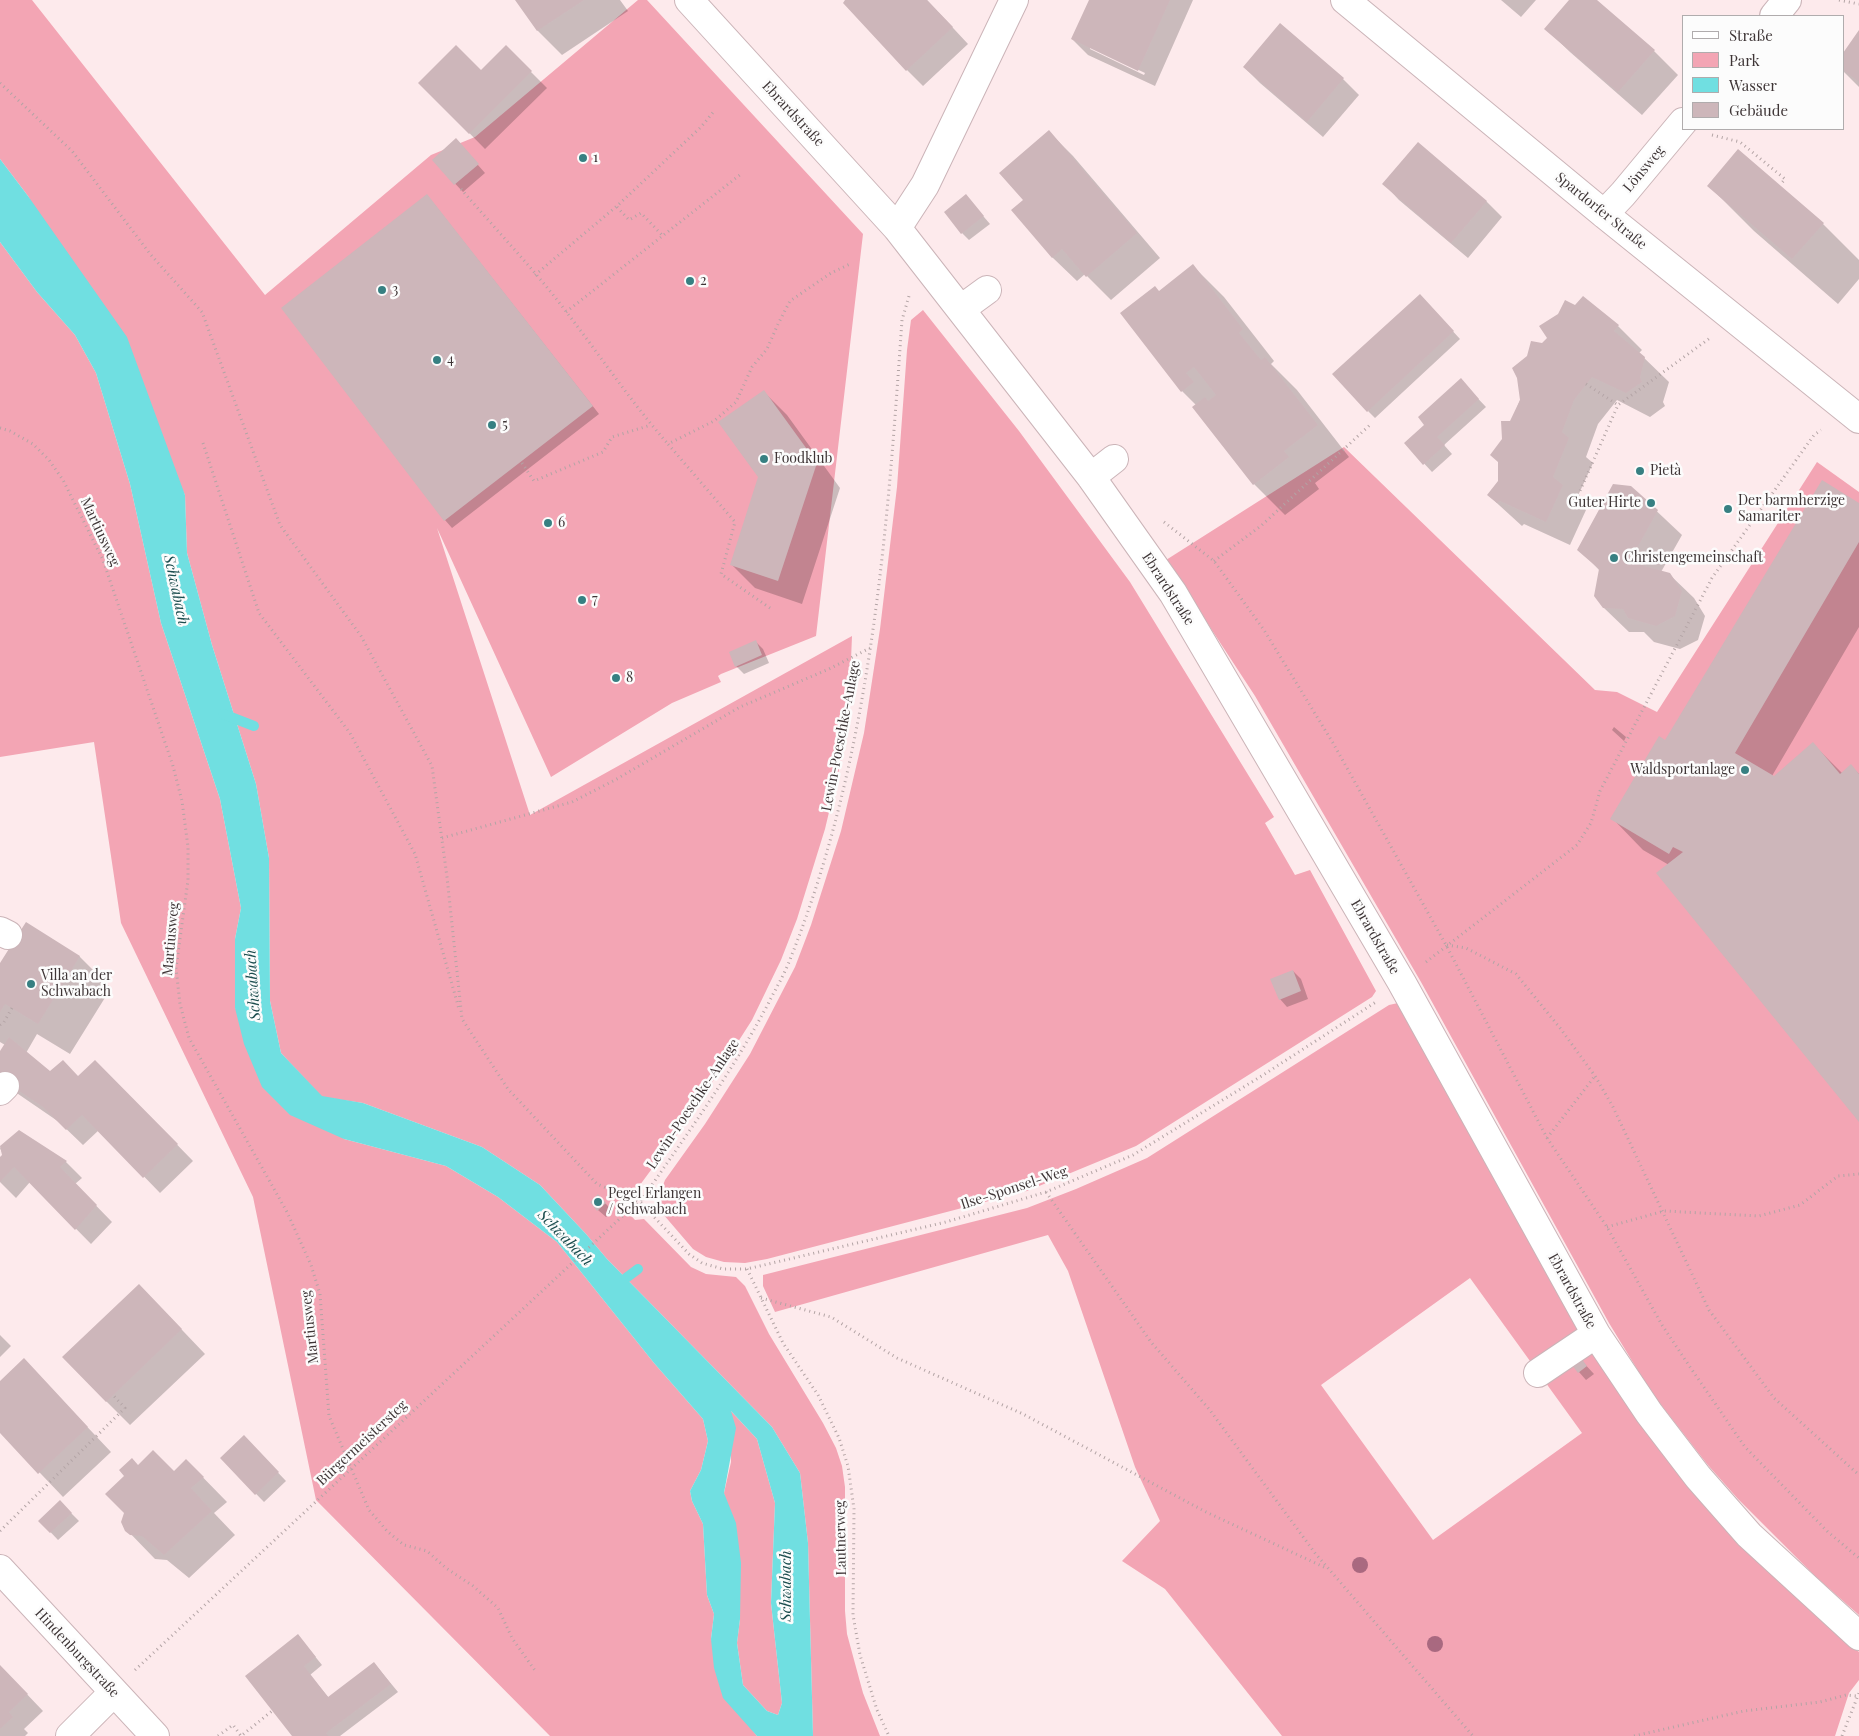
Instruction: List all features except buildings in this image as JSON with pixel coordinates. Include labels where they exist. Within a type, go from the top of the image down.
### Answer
[{"type":"street","name":"Ebrardstraße","points":[[689,0],[897,228],[1091,477],[1173,593],[1402,983],[1596,1334],[1649,1413],[1698,1478],[1749,1535],[1859,1636]]},
{"type":"street","points":[[897,228],[926,185],[1014,0]]},
{"type":"street","name":"Spardorfer Straße","points":[[1345,0],[1734,320],[1856,412]]},
{"type":"street","points":[[1775,15],[1788,0]]},
{"type":"street","name":"Lönsweg","points":[[1604,214],[1691,130]]},
{"type":"street","points":[[961,310],[987,290]]},
{"type":"street","points":[[1091,477],[1114,459]]},
{"type":"street","points":[[1538,1373],[1596,1334]]},
{"type":"street","name":"Hindenburgstraße","points":[[0,1569],[155,1736]]},
{"type":"street","points":[[70,1736],[114,1692]]},
{"type":"path","points":[[1839,0],[1859,4]]},
{"type":"path","points":[[0,83],[72,151],[151,255],[202,312],[280,524],[361,636],[432,766],[462,1019]]},
{"type":"path","points":[[535,275],[617,206],[701,127],[715,110]]},
{"type":"path","points":[[1700,130],[1740,142],[1785,179],[1780,185]]},
{"type":"path","points":[[566,312],[741,174]]},
{"type":"path","points":[[460,189],[566,312],[651,425],[735,522],[721,574],[770,608]]},
{"type":"path","points":[[617,206],[629,220],[642,213],[662,236]]},
{"type":"path","points":[[668,444],[714,421],[736,402],[752,367],[768,349],[790,301],[831,273],[850,264]]},
{"type":"path","name":"Lewin-Poeschke-Anlage","points":[[627,1212],[640,1202],[745,1047],[788,964],[808,910],[835,822],[856,732],[870,648],[891,479],[902,320],[910,293]]},
{"type":"path","points":[[1572,509],[1618,405],[1734,320]]},
{"type":"path","points":[[1586,384],[1618,405]]},
{"type":"path","name":"Ilse-Sponsel-Weg","points":[[640,1202],[689,1254],[702,1263],[723,1269],[748,1269],[946,1222],[1046,1192],[1133,1155],[1378,1002],[1446,945],[1577,845],[1591,823],[1600,791],[1712,578],[1814,435],[1856,412]]},
{"type":"path","points":[[1214,561],[1262,525],[1372,423]]},
{"type":"path","points":[[522,463],[534,481],[603,452],[612,437],[651,425]]},
{"type":"path","name":"Martiusweg","points":[[0,428],[10,431],[33,444],[49,460],[63,480],[103,560],[182,801],[188,847],[188,880],[176,968],[180,1004],[189,1038],[287,1212],[311,1265],[320,1294],[329,1416],[350,1469],[369,1510],[388,1532],[404,1546],[427,1551],[498,1608],[512,1638],[536,1672]]},
{"type":"path","points":[[203,444],[259,613],[350,733],[415,854],[462,1019],[508,1089],[597,1184],[640,1202]]},
{"type":"path","points":[[1161,519],[1214,561],[1269,638],[1333,743],[1446,945],[1547,1138],[1607,1227],[1662,1325],[1745,1447],[1828,1532],[1859,1558]]},
{"type":"path","points":[[442,838],[572,802],[615,780],[740,707],[829,669],[870,648]]},
{"type":"path","points":[[1446,945],[1466,948],[1516,974],[1560,1028],[1595,1076],[1613,1107],[1664,1211],[1708,1310],[1774,1398],[1859,1475]]},
{"type":"path","points":[[0,1025],[4,1022],[12,1008]]},
{"type":"path","points":[[1547,1138],[1595,1076]]},
{"type":"path","points":[[1607,1227],[1664,1211],[1759,1216],[1800,1205],[1838,1176],[1859,1174]]},
{"type":"path","points":[[1046,1192],[1151,1342],[1209,1409],[1315,1553],[1473,1736]]},
{"type":"path","name":"Bürgermeistersteg","points":[[114,1692],[127,1677],[627,1212]]},
{"type":"path","name":"Lautnerweg","points":[[748,1269],[783,1343],[818,1395],[839,1438],[848,1466],[854,1509],[853,1615],[860,1655],[877,1710],[889,1736]]},
{"type":"path","points":[[761,1298],[831,1317],[897,1358],[1023,1414],[1206,1512],[1329,1569]]},
{"type":"path","points":[[0,1531],[125,1408],[113,1395]]},
{"type":"path","points":[[1634,1736],[1744,1711],[1820,1702],[1858,1694],[1842,1736]]},
{"type":"path","points":[[218,1736],[233,1725],[241,1736],[272,1711]]},
{"type":"green space","points":[[0,0],[32,0],[265,295],[431,155],[475,137],[638,0],[647,0],[863,234],[816,636],[721,674],[718,676],[721,682],[672,703],[551,777],[437,528],[530,815],[852,636],[848,732],[825,829],[797,919],[781,960],[752,1020],[690,1117],[637,1189],[620,1204],[635,1220],[644,1219],[691,1267],[706,1274],[736,1277],[745,1286],[769,1334],[836,1448],[842,1466],[845,1487],[845,1611],[847,1634],[863,1693],[880,1736],[813,1736],[808,1543],[800,1473],[772,1427],[607,1259],[540,1185],[482,1147],[363,1103],[322,1097],[281,1053],[270,1001],[269,858],[256,784],[212,645],[187,553],[185,495],[28,196],[0,159]]},
{"type":"green space","points":[[0,242],[37,292],[75,335],[96,373],[130,484],[161,623],[220,799],[241,908],[235,939],[235,1008],[344,1139],[446,1166],[498,1197],[557,1242],[654,1363],[703,1419],[708,1441],[701,1470],[690,1491],[692,1501],[703,1524],[707,1595],[714,1614],[711,1639],[757,1736],[550,1736],[316,1500],[253,1197],[121,923],[94,742],[0,757]]},
{"type":"green space","points":[[923,310],[1019,431],[1130,582],[1274,817],[1265,823],[1295,875],[1310,870],[1376,991],[1372,997],[1136,1146],[1027,1191],[767,1259],[745,1263],[724,1262],[706,1257],[693,1249],[663,1214],[659,1207],[658,1199],[665,1180],[705,1124],[750,1054],[795,967],[811,925],[841,831],[864,733],[880,629],[897,487],[911,320]]},
{"type":"green space","points":[[1344,447],[1595,690],[1617,692],[1657,712],[1817,462],[1859,492],[1859,1615],[1816,1577],[1738,1499],[1707,1464],[1651,1392],[1609,1323],[1421,982],[1255,696],[1166,560]]},
{"type":"green space","points":[[1398,1003],[1594,1353],[1629,1409],[1686,1483],[1796,1596],[1859,1652],[1859,1680],[1849,1693],[1835,1736],[1282,1736],[1165,1589],[1122,1561],[1160,1521],[1135,1467],[1068,1271],[1048,1235],[775,1312],[763,1286],[763,1275],[1027,1208],[1076,1189],[1147,1158],[1389,1005]],"holes":[[[1470,1278],[1582,1433],[1433,1540],[1321,1385]]]},
{"type":"green space","points":[[730,1410],[757,1439],[775,1503],[771,1603],[782,1703],[778,1715],[767,1711],[743,1685],[737,1643],[740,1619],[724,1493],[731,1462]]},
{"type":"water","name":"Schwabach","points":[[0,159],[127,337],[185,495],[187,553],[212,645],[256,784],[269,858],[270,1001],[281,1053],[322,1096],[363,1103],[482,1147],[540,1185],[607,1259],[772,1427],[800,1473],[808,1543],[813,1736],[757,1736],[723,1698],[714,1668],[711,1639],[714,1614],[707,1595],[703,1524],[692,1501],[690,1491],[701,1470],[708,1441],[703,1419],[654,1363],[557,1242],[498,1197],[446,1166],[344,1139],[290,1115],[262,1087],[244,1044],[235,1008],[235,939],[241,908],[220,799],[161,623],[130,484],[96,373],[75,335],[37,292],[0,242]],"holes":[[[731,1411],[757,1439],[775,1503],[771,1603],[782,1703],[778,1715],[767,1711],[743,1685],[737,1643],[740,1619],[741,1563],[736,1523],[724,1493],[736,1428]]]},
{"type":"waterway","points":[[223,714],[254,726]]},
{"type":"waterway","points":[[626,1278],[638,1269]]},
{"type":"place","name":"1","points":[[583,158]]},
{"type":"place","name":"2","points":[[690,281]]},
{"type":"place","name":"3","points":[[382,290]]},
{"type":"place","name":"4","points":[[437,360]]},
{"type":"place","name":"5","points":[[492,425]]},
{"type":"place","name":"Foodklub","points":[[764,459]]},
{"type":"place","name":"Pietà","points":[[1640,471]]},
{"type":"place","name":"Guter Hirte","points":[[1651,503]]},
{"type":"place","name":"Der barmherzige Samariter","points":[[1728,509]]},
{"type":"place","name":"6","points":[[548,523]]},
{"type":"place","name":"Christengemeinschaft","points":[[1614,558]]},
{"type":"place","name":"7","points":[[582,600]]},
{"type":"place","name":"8","points":[[616,678]]},
{"type":"place","name":"Waldsportanlage","points":[[1745,770]]},
{"type":"place","name":"Villa an der Schwabach","points":[[31,984]]},
{"type":"place","name":"Pegel Erlangen / Schwabach","points":[[598,1202]]}]
